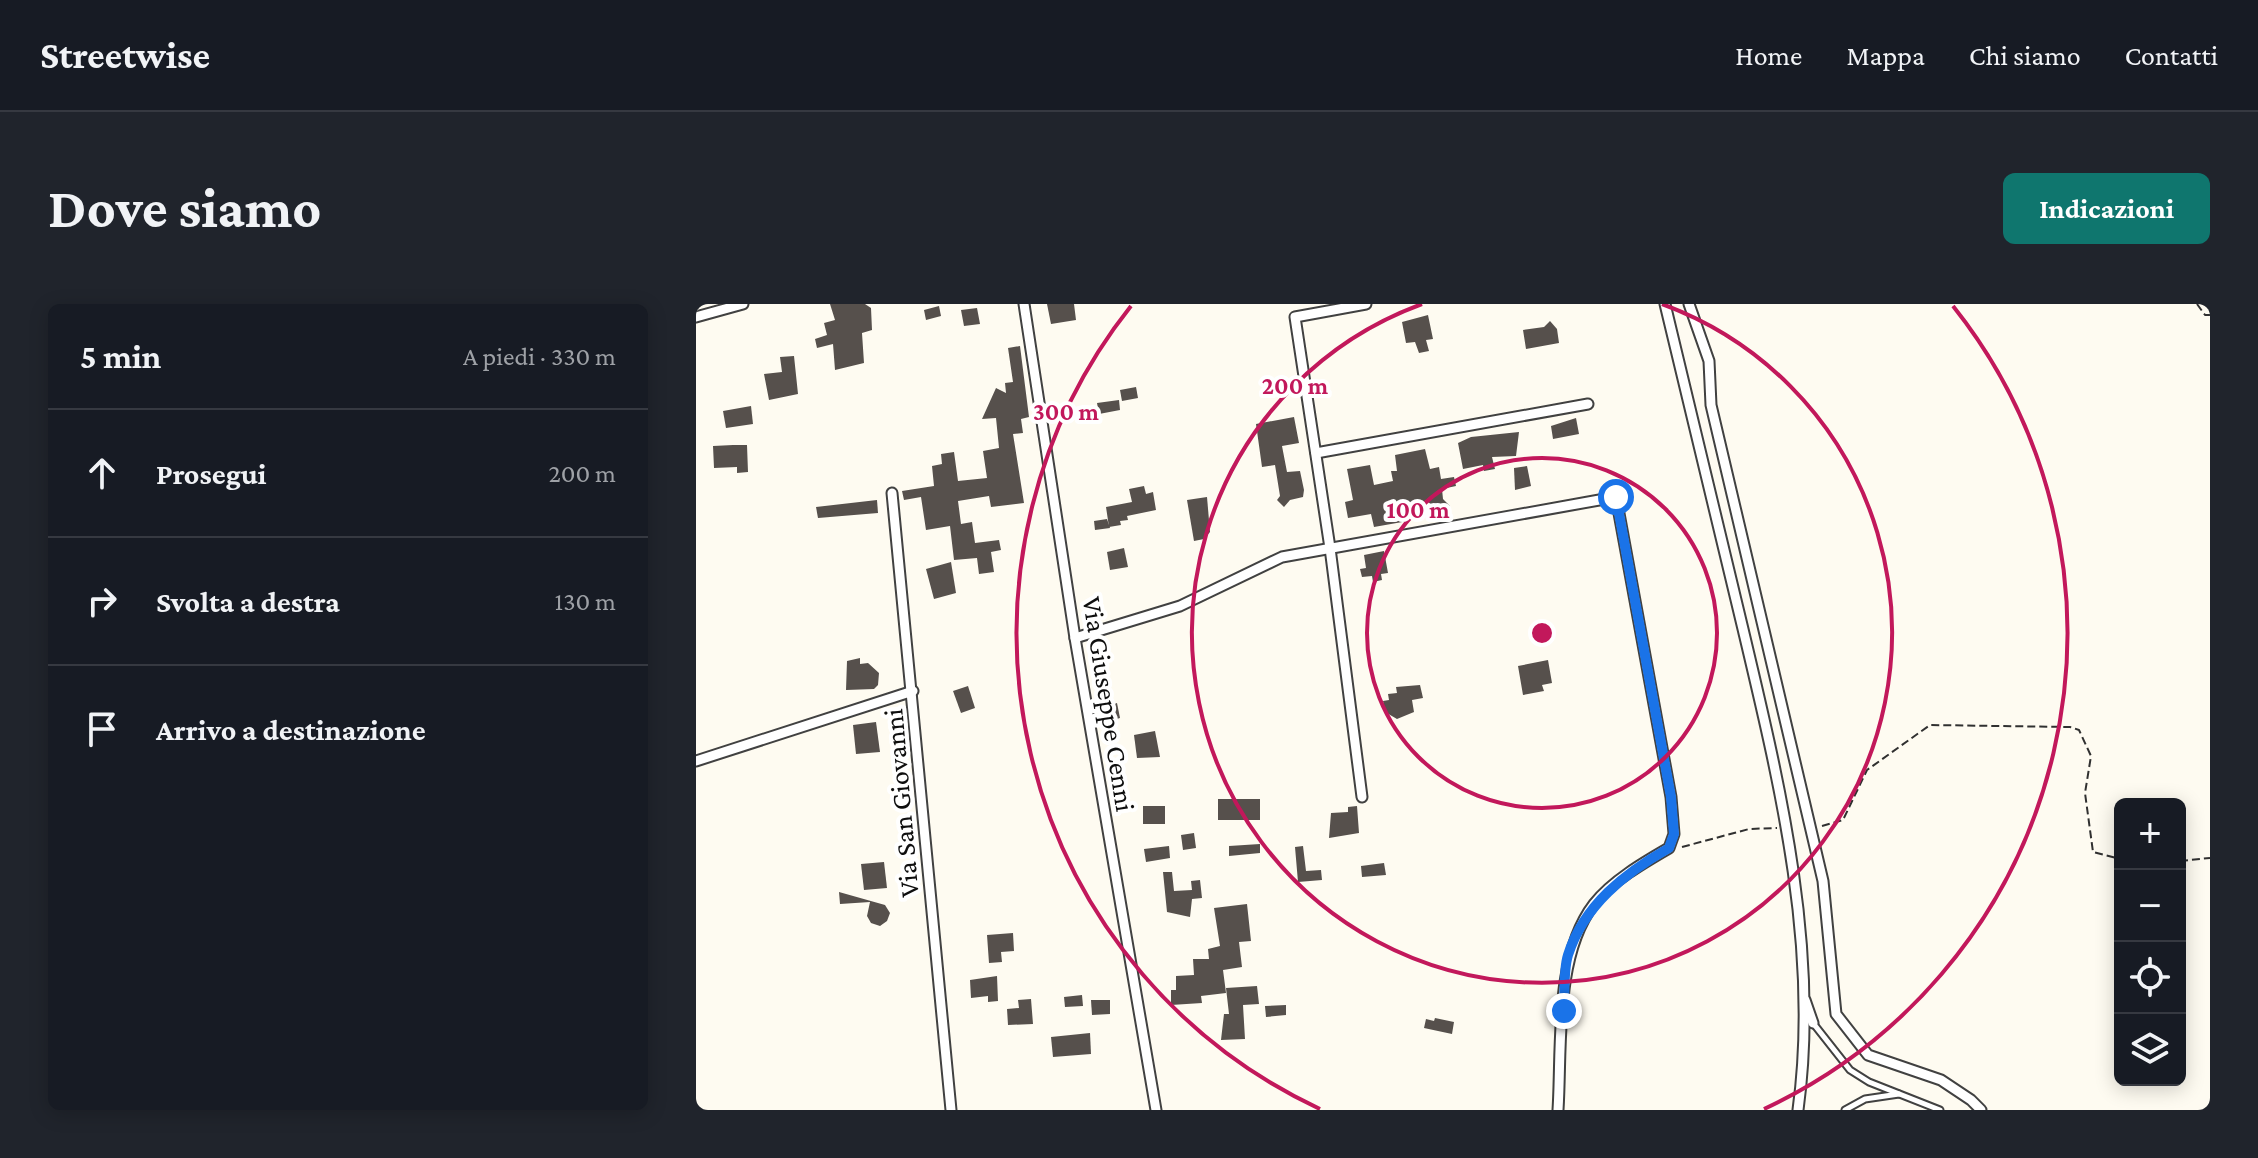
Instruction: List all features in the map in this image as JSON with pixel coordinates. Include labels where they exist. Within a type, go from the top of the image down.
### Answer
[{"type":"street","points":[[696,317],[743,304]]},
{"type":"street","name":"Via Giuseppe Cenni","points":[[1024,304],[1075,638],[1156,1110]]},
{"type":"street","points":[[1362,797],[1330,548],[1295,317],[1366,304]]},
{"type":"street","points":[[1665,304],[1787,829],[1802,993],[1798,1110]]},
{"type":"street","points":[[1689,304],[1709,361],[1711,405],[1823,881],[1836,1014],[1868,1055],[1941,1080],[1981,1110]]},
{"type":"street","points":[[1316,453],[1588,404]]},
{"type":"street","name":"Via San Giovanni","points":[[892,493],[951,1110]]},
{"type":"street","points":[[1075,638],[1180,606],[1282,557],[1616,497],[1671,797],[1674,834],[1669,848],[1638,866],[1594,904],[1568,956],[1558,1110]]},
{"type":"street","points":[[696,761],[913,691]]},
{"type":"street","points":[[1802,993],[1813,1023]]},
{"type":"lane","points":[[1813,1023],[1850,1070],[1869,1082],[1940,1110]]},
{"type":"lane","points":[[1845,1110],[1865,1099],[1900,1094]]},
{"type":"path","points":[[2197,304],[2205,315],[2210,315]]},
{"type":"path","points":[[1808,825],[1835,825],[1843,820],[1867,770],[1930,725],[2070,727],[2079,730],[2091,756],[2085,793],[2093,852],[2114,857]]},
{"type":"path","points":[[1669,848],[1749,829],[1787,829]]},
{"type":"path","points":[[2186,860],[2210,858]]},
{"type":"building","points":[[830,304],[865,304],[871,308],[872,330],[862,333],[864,363],[835,370],[833,344],[817,348],[815,339],[827,335],[824,323],[835,320]]},
{"type":"building","points":[[1047,304],[1074,304],[1076,320],[1051,324]]},
{"type":"building","points":[[939,306],[941,316],[926,320],[924,310]]},
{"type":"building","points":[[977,308],[980,324],[964,326],[961,310]]},
{"type":"building","points":[[1428,315],[1433,339],[1426,340],[1429,351],[1419,353],[1415,342],[1406,343],[1402,322]]},
{"type":"building","points":[[1550,321],[1557,329],[1559,343],[1526,349],[1523,330],[1544,327]]},
{"type":"building","points":[[1020,346],[1029,417],[1021,419],[1023,433],[1013,434],[1024,503],[991,507],[989,496],[958,501],[961,524],[972,522],[975,543],[999,540],[1001,550],[991,552],[994,572],[979,574],[977,558],[954,560],[950,526],[926,530],[921,497],[904,500],[902,491],[934,486],[932,466],[942,464],[941,454],[954,452],[958,481],[987,478],[983,451],[999,448],[996,418],[982,419],[996,388],[1006,393],[1005,383],[1013,382],[1008,348]]},
{"type":"building","points":[[794,356],[798,394],[769,400],[764,374],[782,372],[780,357]]},
{"type":"building","points":[[1136,387],[1138,398],[1122,401],[1120,390]]},
{"type":"building","points":[[1119,400],[1120,410],[1099,414],[1097,403]]},
{"type":"building","points":[[751,406],[753,424],[726,428],[723,411]]},
{"type":"building","points":[[1294,417],[1299,443],[1282,446],[1287,472],[1300,471],[1304,490],[1303,497],[1290,500],[1284,507],[1277,500],[1280,496],[1275,465],[1262,467],[1256,424]]},
{"type":"building","points":[[1576,418],[1579,434],[1553,439],[1551,426]]},
{"type":"building","points":[[1519,432],[1516,456],[1492,457],[1495,469],[1484,471],[1483,465],[1463,469],[1458,443],[1471,437]]},
{"type":"building","points":[[747,445],[748,472],[737,473],[737,467],[714,468],[713,446]]},
{"type":"building","points":[[1425,449],[1430,469],[1439,467],[1441,479],[1454,477],[1456,486],[1442,489],[1443,499],[1450,506],[1444,513],[1425,500],[1425,514],[1408,518],[1408,521],[1374,527],[1371,514],[1348,518],[1345,502],[1353,500],[1347,469],[1370,465],[1374,485],[1393,481],[1391,471],[1397,471],[1395,455]]},
{"type":"building","points":[[1527,466],[1531,486],[1515,490],[1514,468]]},
{"type":"building","points":[[1144,486],[1146,494],[1153,492],[1156,510],[1127,516],[1128,520],[1120,521],[1121,525],[1109,527],[1106,507],[1132,502],[1129,489]]},
{"type":"building","points":[[1207,497],[1210,532],[1204,539],[1194,541],[1187,500]]},
{"type":"building","points":[[877,500],[878,513],[818,518],[816,507]]},
{"type":"building","points":[[1107,519],[1110,528],[1095,530],[1094,521]]},
{"type":"building","points":[[1124,548],[1128,567],[1110,570],[1107,552]]},
{"type":"building","points":[[1384,551],[1388,573],[1381,574],[1382,580],[1373,582],[1372,576],[1362,577],[1360,569],[1366,568],[1364,555]]},
{"type":"building","points":[[951,562],[956,593],[934,599],[926,569]]},
{"type":"building","points":[[860,658],[860,664],[868,663],[879,673],[878,685],[874,689],[846,690],[847,661]]},
{"type":"building","points":[[1548,660],[1552,683],[1542,685],[1544,691],[1523,695],[1518,666]]},
{"type":"building","points":[[1420,685],[1423,698],[1412,700],[1414,712],[1397,719],[1385,712],[1383,701],[1389,700],[1388,694],[1397,693],[1396,687]]},
{"type":"building","points":[[968,686],[975,708],[961,713],[953,691]]},
{"type":"building","points":[[1117,703],[1120,718],[1110,721],[1107,706]]},
{"type":"building","points":[[876,722],[880,752],[856,754],[853,725]]},
{"type":"building","points":[[1155,731],[1160,757],[1137,758],[1134,735]]},
{"type":"building","points":[[1218,799],[1260,799],[1260,820],[1218,820]]},
{"type":"building","points":[[1143,806],[1165,806],[1165,824],[1143,824]]},
{"type":"building","points":[[1357,806],[1359,833],[1329,838],[1331,813],[1348,812],[1348,807]]},
{"type":"building","points":[[1194,833],[1196,848],[1183,850],[1181,835]]},
{"type":"building","points":[[1260,844],[1260,853],[1229,856],[1229,846]]},
{"type":"building","points":[[1169,846],[1170,858],[1146,862],[1144,849]]},
{"type":"building","points":[[1303,846],[1306,871],[1321,870],[1322,880],[1298,882],[1295,847]]},
{"type":"building","points":[[884,862],[887,888],[864,890],[861,864]]},
{"type":"building","points":[[1384,863],[1386,875],[1362,877],[1361,866]]},
{"type":"building","points":[[1163,872],[1172,872],[1174,891],[1192,890],[1191,881],[1200,880],[1202,898],[1192,899],[1190,917],[1167,912]]},
{"type":"building","points":[[839,892],[885,905],[890,913],[887,921],[880,926],[871,923],[867,916],[870,902],[840,904]]},
{"type":"building","points":[[1247,904],[1251,941],[1239,942],[1242,967],[1223,970],[1226,993],[1201,996],[1202,1003],[1171,1005],[1171,990],[1176,990],[1176,976],[1194,975],[1193,959],[1209,959],[1208,949],[1220,946],[1214,908]]},
{"type":"building","points":[[1013,933],[1014,951],[1001,952],[1002,962],[989,963],[987,935]]},
{"type":"building","points":[[997,976],[998,1001],[988,1002],[988,996],[971,998],[970,980]]},
{"type":"building","points":[[1257,986],[1259,1004],[1243,1005],[1245,1039],[1221,1040],[1224,1014],[1229,1014],[1226,988]]},
{"type":"building","points":[[1082,995],[1083,1006],[1065,1007],[1064,997]]},
{"type":"building","points":[[1031,999],[1033,1024],[1008,1025],[1007,1009],[1019,1008],[1018,1000]]},
{"type":"building","points":[[1091,1000],[1110,1000],[1110,1014],[1092,1015]]},
{"type":"building","points":[[1286,1005],[1286,1015],[1266,1017],[1265,1006]]},
{"type":"building","points":[[1435,1018],[1454,1022],[1452,1034],[1424,1028],[1426,1019],[1434,1021]]},
{"type":"building","points":[[1090,1033],[1091,1054],[1053,1057],[1051,1037]]},
{"type":"route","points":[[1564,1011],[1568,956],[1594,904],[1638,866],[1669,848],[1674,834],[1671,797],[1616,497]]}]
